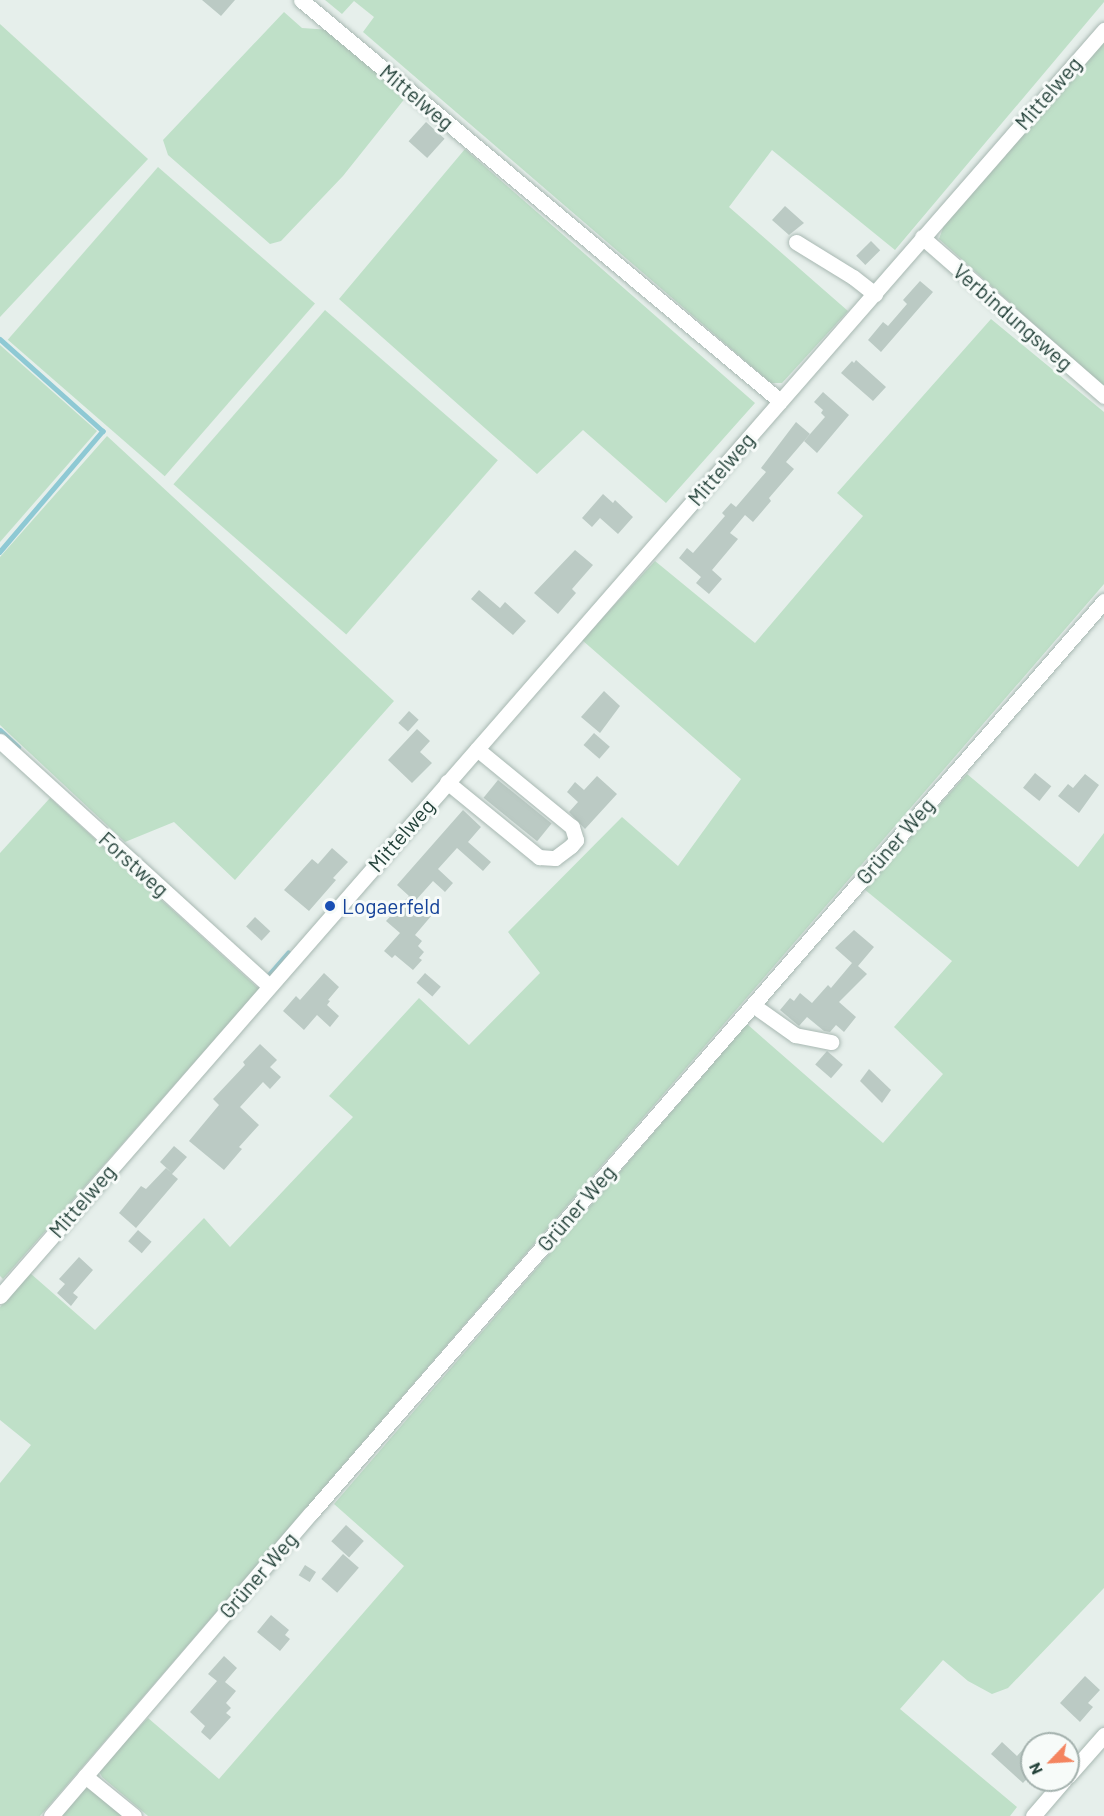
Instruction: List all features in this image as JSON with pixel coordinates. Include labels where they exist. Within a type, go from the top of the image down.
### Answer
[{"type":"street","name":"Mittelweg","points":[[302,0],[780,402]]},
{"type":"street","name":"Mittelweg","points":[[1,1294],[1104,30]]},
{"type":"street","name":"Verbindungsweg","points":[[922,237],[1104,396]]},
{"type":"street","points":[[796,242],[853,277],[875,294]]},
{"type":"street","name":"Grüner Weg","points":[[51,1816],[1104,602]]},
{"type":"street","name":"Forstweg","points":[[0,741],[269,986]]},
{"type":"street","points":[[447,782],[539,857],[555,858],[571,846],[576,840],[572,826],[477,749]]},
{"type":"street","points":[[753,1005],[795,1035],[831,1042]]},
{"type":"street","points":[[1080,1764],[1102,1742]]},
{"type":"street","points":[[85,1776],[134,1816]]},
{"type":"street","points":[[1032,1816],[1053,1792]]},
{"type":"green space","points":[[325,0],[1104,0],[1104,2],[895,250],[772,150],[729,207],[848,311],[782,383],[771,383],[363,32],[374,17],[354,1],[342,14]]},
{"type":"green space","points":[[284,12],[302,28],[331,30],[406,97],[343,176],[281,241],[270,244],[168,155],[163,140]]},
{"type":"green space","points":[[0,24],[148,159],[0,317]]},
{"type":"green space","points":[[1104,41],[1104,387],[939,239],[944,225]]},
{"type":"green space","points":[[465,149],[755,403],[666,503],[583,430],[537,474],[339,299]]},
{"type":"green space","points":[[158,167],[315,303],[165,476],[8,340]]},
{"type":"green space","points":[[325,310],[498,460],[346,635],[173,484]]},
{"type":"green space","points":[[991,319],[1104,412],[1104,584],[40,1816],[0,1816],[0,1483],[31,1445],[0,1420],[0,1307],[30,1273],[95,1330],[204,1218],[230,1247],[353,1117],[329,1096],[419,998],[469,1045],[540,973],[508,932],[622,817],[678,866],[741,779],[582,640],[655,561],[755,643],[863,516],[837,493]]},
{"type":"green space","points":[[0,345],[97,431],[0,542]]},
{"type":"green space","points":[[107,436],[394,701],[235,880],[174,822],[125,842],[0,725],[0,557]]},
{"type":"green space","points":[[967,774],[1078,867],[1104,833],[1104,1588],[1008,1688],[992,1694],[968,1681],[943,1660],[900,1709],[1017,1807],[1010,1816],[148,1816],[102,1777],[99,1771],[103,1764],[148,1718],[219,1779],[404,1566],[334,1504],[747,1024],[883,1143],[943,1074],[894,1027],[952,961],[864,889]]},
{"type":"green space","points":[[50,798],[259,989],[3,1279],[0,1276],[0,853]]},
{"type":"green space","points":[[93,1787],[126,1816],[62,1816],[85,1789]]},
{"type":"building","points":[[202,0],[235,0],[221,16]]},
{"type":"building","points":[[426,122],[445,139],[427,158],[409,141]]},
{"type":"building","points":[[785,206],[804,223],[789,235],[772,220]]},
{"type":"building","points":[[871,241],[880,250],[865,265],[856,256]]},
{"type":"building","points":[[920,281],[933,292],[881,352],[868,340],[883,322],[888,326],[907,304],[903,300]]},
{"type":"building","points":[[856,360],[886,387],[873,401],[841,373],[852,361],[854,363]]},
{"type":"building","points":[[823,392],[849,415],[817,453],[804,441],[825,417],[821,413],[823,410],[814,402]]},
{"type":"building","points":[[796,422],[810,434],[786,462],[794,469],[769,498],[771,501],[753,522],[745,515],[730,533],[738,539],[712,570],[722,579],[709,594],[696,583],[701,577],[679,558],[687,548],[693,553],[725,516],[722,513],[731,503],[736,507],[766,472],[761,468]]},
{"type":"building","points":[[603,494],[613,503],[615,500],[633,517],[618,534],[600,518],[592,527],[582,518]]},
{"type":"building","points":[[575,550],[593,565],[572,589],[576,593],[558,614],[534,593]]},
{"type":"building","points":[[479,590],[500,608],[505,602],[526,621],[513,635],[471,599]]},
{"type":"building","points":[[604,691],[620,706],[600,733],[581,717]]},
{"type":"building","points":[[409,711],[419,720],[408,732],[398,723]]},
{"type":"building","points":[[417,729],[430,741],[420,752],[432,763],[412,783],[388,760]]},
{"type":"building","points":[[594,733],[610,747],[599,759],[584,745]]},
{"type":"building","points":[[1035,773],[1051,786],[1039,801],[1023,788]]},
{"type":"building","points":[[1085,774],[1099,785],[1079,813],[1058,796],[1068,784],[1073,788]]},
{"type":"building","points":[[597,776],[617,794],[585,829],[569,812],[578,802],[567,792],[575,782],[584,790]]},
{"type":"building","points":[[498,780],[552,823],[537,841],[484,798]]},
{"type":"building","points":[[463,810],[481,827],[468,842],[491,862],[483,871],[457,848],[438,869],[453,883],[445,892],[433,881],[416,900],[432,915],[415,935],[422,941],[418,946],[424,952],[419,958],[422,960],[413,970],[395,955],[392,958],[384,951],[400,933],[386,921],[409,896],[397,885]]},
{"type":"building","points":[[332,848],[348,862],[333,878],[336,880],[309,911],[284,890],[312,859],[318,864]]},
{"type":"building","points":[[255,917],[270,931],[261,941],[246,927]]},
{"type":"building","points":[[854,930],[874,947],[858,966],[867,974],[839,1002],[856,1017],[844,1032],[836,1025],[830,1032],[824,1031],[807,1017],[799,1026],[780,1010],[790,998],[794,1001],[800,993],[812,1003],[828,985],[831,988],[852,963],[835,948]]},
{"type":"building","points":[[324,973],[339,987],[328,1000],[330,1001],[327,1005],[339,1016],[330,1027],[317,1015],[304,1030],[283,1011],[296,996],[300,1000]]},
{"type":"building","points":[[425,973],[441,987],[432,997],[416,983]]},
{"type":"building","points":[[260,1044],[277,1060],[270,1067],[281,1077],[270,1089],[263,1082],[240,1107],[259,1125],[239,1147],[242,1149],[224,1170],[189,1141],[219,1105],[213,1099],[245,1065],[243,1062]]},
{"type":"building","points":[[827,1051],[843,1065],[831,1078],[815,1065]]},
{"type":"building","points":[[869,1069],[891,1090],[882,1103],[860,1081]]},
{"type":"building","points":[[174,1146],[187,1157],[172,1174],[178,1179],[136,1228],[119,1213],[141,1186],[146,1189],[166,1168],[172,1173],[160,1162]]},
{"type":"building","points":[[138,1230],[152,1242],[142,1253],[128,1241]]},
{"type":"building","points":[[79,1257],[93,1270],[73,1293],[78,1297],[71,1306],[57,1293],[65,1284],[59,1279]]},
{"type":"building","points":[[346,1525],[364,1541],[349,1557],[331,1541]]},
{"type":"building","points":[[343,1554],[359,1568],[337,1593],[321,1579]]},
{"type":"building","points":[[305,1565],[316,1572],[310,1582],[299,1575]]},
{"type":"building","points":[[271,1615],[289,1630],[285,1635],[290,1639],[280,1651],[257,1632]]},
{"type":"building","points":[[224,1656],[237,1668],[225,1682],[236,1691],[226,1703],[231,1708],[226,1713],[231,1717],[210,1740],[201,1732],[205,1726],[190,1712],[217,1681],[208,1674]]},
{"type":"building","points":[[1085,1676],[1100,1690],[1088,1703],[1093,1707],[1080,1722],[1060,1703]]},
{"type":"building","points":[[1002,1742],[1017,1756],[1020,1753],[1020,1780],[991,1754]]},
{"type":"waterway","points":[[0,339],[103,431],[0,552]]},
{"type":"waterway","points":[[0,730],[18,747]]},
{"type":"waterway","points":[[264,975],[267,977],[288,953]]},
{"type":"place","name":"Logaerfeld","points":[[330,906]]}]
